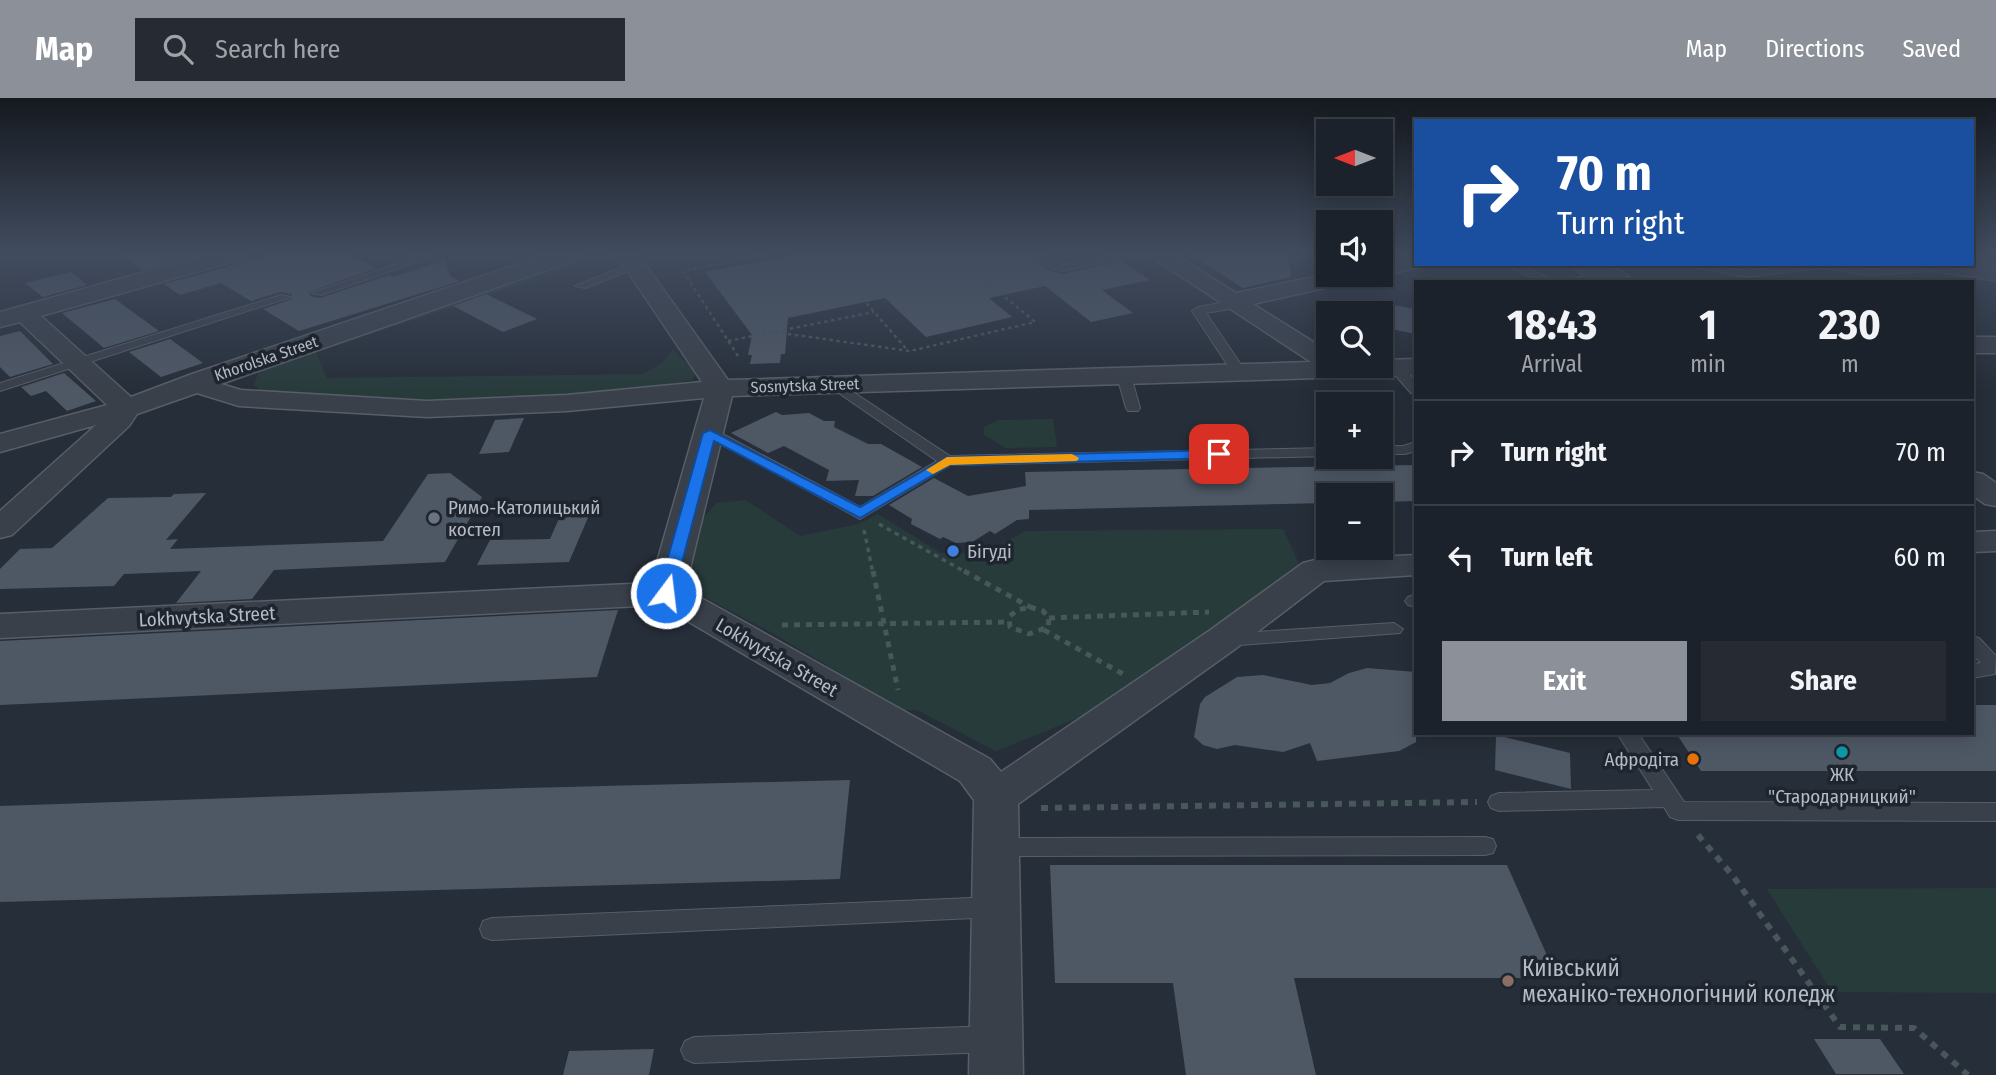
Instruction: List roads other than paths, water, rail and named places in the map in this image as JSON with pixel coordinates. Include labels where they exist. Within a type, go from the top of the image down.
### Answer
[{"type":"street","points":[[12,316],[71,300]]},
{"type":"street","name":"Khorolska Street","points":[[0,443],[127,408],[436,300]]},
{"type":"street","points":[[659,300],[720,388],[666,593]]},
{"type":"street","points":[[1231,300],[1316,354]]},
{"type":"street","points":[[1235,302],[1246,300]]},
{"type":"street","points":[[0,528],[119,420],[127,408],[78,363],[12,316]]},
{"type":"street","points":[[1974,345],[1996,345]]},
{"type":"street","name":"Sosnytska Street","points":[[201,380],[208,389],[239,398],[427,409],[567,403],[720,388],[1239,372],[1316,367]]},
{"type":"street","points":[[1974,482],[1996,497]]},
{"type":"street","points":[[996,1057],[996,817],[1152,690],[1315,571],[1414,565]]},
{"type":"street","name":"Lokhvytska Street","points":[[0,626],[666,593],[975,770],[996,817]]},
{"type":"lane","points":[[0,387],[277,300]]},
{"type":"lane","points":[[1235,302],[1198,312],[1239,372]]},
{"type":"lane","points":[[1406,367],[1414,385]]},
{"type":"lane","points":[[1124,376],[1133,408]]},
{"type":"lane","points":[[835,384],[947,461]]},
{"type":"lane","points":[[710,433],[860,513],[947,461],[1316,452]]},
{"type":"lane","points":[[1393,450],[1414,447]]},
{"type":"lane","points":[[1222,640],[1394,629]]},
{"type":"lane","points":[[1974,644],[1992,664],[1988,669],[1974,671]]},
{"type":"lane","points":[[1628,735],[1674,804]]},
{"type":"lane","points":[[1499,802],[1996,812]]},
{"type":"lane","points":[[996,817],[1485,846]]},
{"type":"lane","points":[[492,929],[996,907]]},
{"type":"lane","points":[[694,1050],[996,1057]]},
{"type":"place","name":"Римо-Католицький костел","points":[[434,518]]},
{"type":"place","name":"Бігуді","points":[[953,551]]},
{"type":"place","name":"ЖК \"Стародарницкий\"","points":[[1842,752]]},
{"type":"place","name":"Афродіта","points":[[1693,759]]},
{"type":"place","name":"Київський механіко-технологічний коледж","points":[[1508,981]]}]
